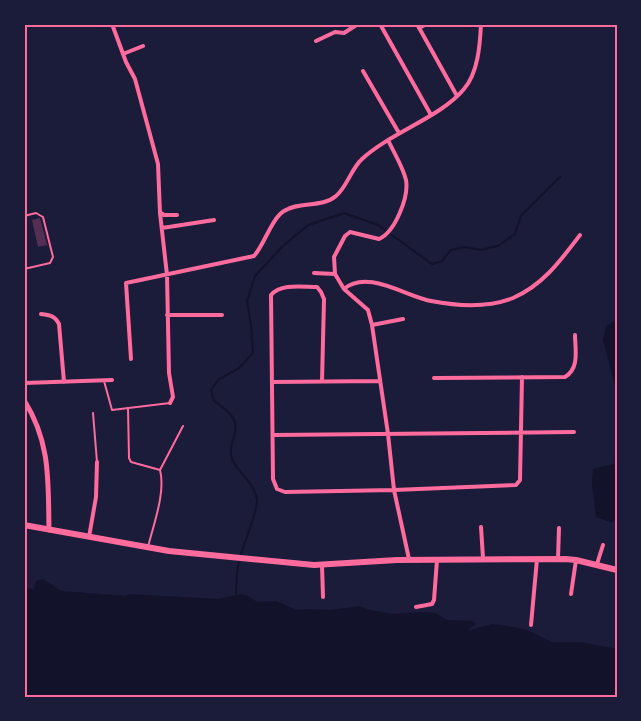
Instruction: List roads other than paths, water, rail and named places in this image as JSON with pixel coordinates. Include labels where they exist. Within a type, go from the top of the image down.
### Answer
[{"type":"main road","points":[[24,400],[42,436],[48,478],[49,530]]},
{"type":"main road","points":[[24,525],[148,547],[322,565],[437,559],[558,559],[576,560],[617,570]]},
{"type":"street","points":[[112,24],[135,79],[158,164],[160,213],[167,275],[169,373],[173,397],[170,403]]},
{"type":"street","points":[[316,41],[335,32],[345,33],[358,24]]},
{"type":"street","points":[[380,24],[431,114]]},
{"type":"street","points":[[427,24],[418,26],[457,96]]},
{"type":"street","points":[[131,359],[126,283],[254,256],[261,249],[283,211],[326,202],[337,196],[360,160],[431,114],[465,88],[477,57],[482,24]]},
{"type":"street","points":[[123,54],[143,46]]},
{"type":"street","points":[[363,71],[399,133]]},
{"type":"street","points":[[388,140],[406,178],[403,202],[394,226],[384,237],[375,239],[350,232],[345,236],[334,257],[334,274],[349,295],[368,310],[372,325],[394,490],[410,560]]},
{"type":"street","points":[[160,213],[177,216]]},
{"type":"street","points":[[162,228],[214,220]]},
{"type":"street","points":[[344,289],[363,280],[432,302],[487,305],[513,298],[537,283],[550,273],[580,235]]},
{"type":"street","points":[[314,273],[334,274]]},
{"type":"street","points":[[322,382],[324,299],[321,292],[317,287],[275,289],[271,295],[273,479],[277,489],[285,492],[516,485],[520,480],[522,377]]},
{"type":"street","points":[[41,314],[56,318],[59,324],[63,382]]},
{"type":"street","points":[[167,315],[222,315]]},
{"type":"street","points":[[372,325],[403,319]]},
{"type":"street","points":[[434,378],[565,377],[569,375],[574,366],[575,334]]},
{"type":"street","points":[[24,382],[112,380]]},
{"type":"street","points":[[272,382],[381,381]]},
{"type":"street","points":[[273,435],[574,432]]},
{"type":"street","points":[[89,537],[96,497],[97,462]]},
{"type":"street","points":[[481,527],[483,558]]},
{"type":"street","points":[[558,559],[559,528]]},
{"type":"street","points":[[597,565],[603,545]]},
{"type":"street","points":[[416,607],[428,606],[434,600],[437,559]]},
{"type":"street","points":[[531,625],[537,559]]},
{"type":"street","points":[[571,594],[576,560]]},
{"type":"street","points":[[322,565],[323,597]]},
{"type":"lane","points":[[24,216],[36,213],[43,217],[53,257],[51,262],[24,269]]},
{"type":"lane","points":[[104,381],[112,410],[170,403]]},
{"type":"lane","points":[[128,408],[131,462],[160,470]]},
{"type":"lane","points":[[93,413],[97,462]]},
{"type":"lane","points":[[148,547],[162,482],[160,470],[183,426]]},
{"type":"waterway","points":[[236,598],[239,561],[257,499],[252,486],[236,466],[231,455],[235,430],[234,420],[214,401],[211,390],[218,380],[239,368],[253,353],[247,301],[255,276],[282,247],[308,225],[344,213],[378,225],[432,264],[442,261],[451,250],[464,247],[481,250],[498,246],[515,234],[521,216],[560,177]]}]
